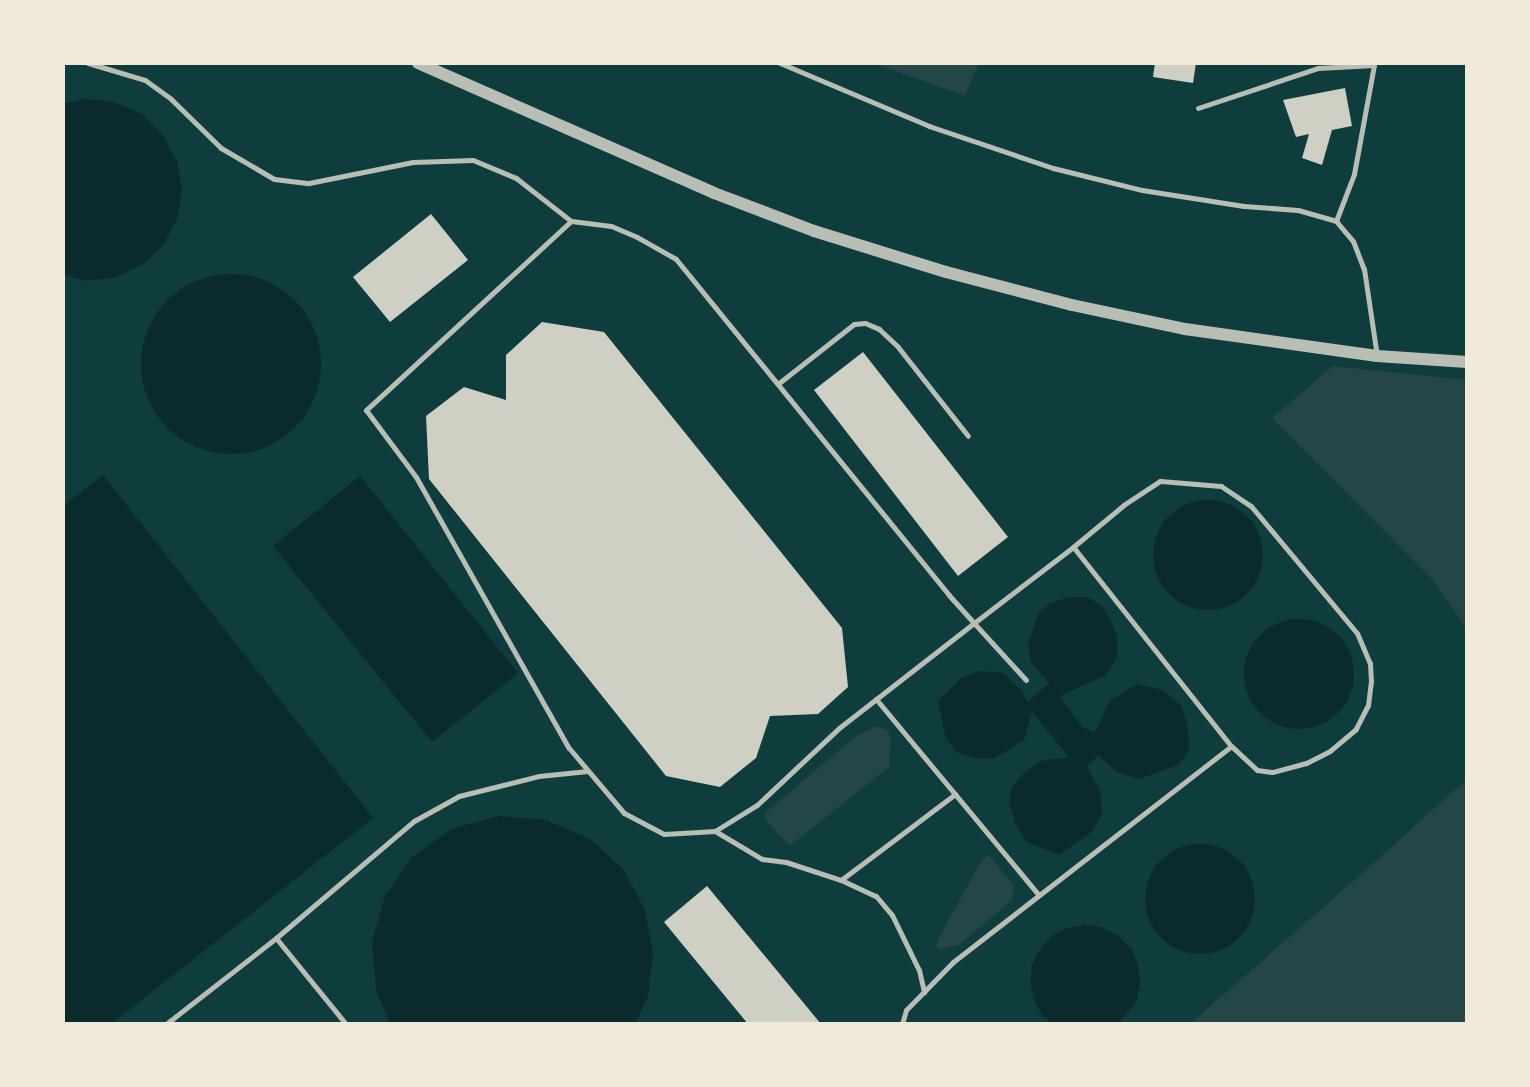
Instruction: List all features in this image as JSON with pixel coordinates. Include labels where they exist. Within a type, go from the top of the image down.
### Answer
[{"type":"street","points":[[418,63],[714,193],[814,231],[934,268],[1132,320],[1240,339],[1377,356],[1467,362]]},
{"type":"lane","points":[[88,63],[145,79],[221,148],[274,179],[309,183],[413,162],[473,160],[516,178],[571,220],[611,226],[677,259],[974,624],[1026,680]]},
{"type":"lane","points":[[780,63],[929,126],[1053,168],[1142,190],[1244,206],[1298,210],[1336,221],[1353,241],[1364,269],[1377,356]]},
{"type":"lane","points":[[1199,108],[1318,68],[1375,64],[1354,174],[1336,221]]},
{"type":"lane","points":[[571,220],[366,410],[416,477],[569,748],[624,813],[664,834],[692,835],[715,831],[757,804],[839,728],[1073,547],[1125,503],[1160,481],[1221,486],[1251,506],[1357,633],[1370,663],[1371,681],[1367,705],[1356,729],[1330,751],[1272,772],[1257,771],[1231,746],[1073,547]]},
{"type":"lane","points":[[779,383],[854,324],[865,323],[879,329],[898,347],[968,436]]},
{"type":"lane","points":[[876,699],[1039,895]]},
{"type":"lane","points":[[902,1024],[906,1010],[953,962],[1231,746]]},
{"type":"lane","points":[[166,1024],[276,938],[414,821],[459,796],[539,776],[588,771]]},
{"type":"lane","points":[[841,880],[954,794]]},
{"type":"lane","points":[[715,831],[762,859],[786,862],[841,880],[876,896],[892,915],[919,970],[924,992]]},
{"type":"lane","points":[[276,938],[346,1024]]},
{"type":"shaded area","points":[[873,63],[979,63],[965,96]]},
{"type":"shaded area","points":[[84,99],[114,102],[142,114],[163,135],[177,161],[182,190],[177,219],[163,245],[142,265],[116,277],[86,281],[63,275],[63,104]]},
{"type":"shaded area","points":[[231,274],[265,281],[295,300],[314,330],[321,364],[314,398],[295,428],[265,447],[231,454],[197,447],[167,428],[148,398],[141,364],[148,330],[167,300],[197,281]]},
{"type":"shaded area","points":[[1333,366],[1467,380],[1467,629],[1433,580],[1272,418]]},
{"type":"shaded area","points":[[103,475],[373,818],[111,1024],[63,1024],[63,506]]},
{"type":"shaded area","points":[[360,476],[518,673],[432,742],[273,546]]},
{"type":"shaded area","points":[[1208,500],[1229,504],[1247,516],[1259,534],[1263,555],[1259,576],[1247,594],[1229,606],[1208,610],[1187,606],[1169,594],[1157,576],[1153,555],[1157,534],[1169,516],[1187,504]]},
{"type":"shaded area","points":[[1088,597],[1103,607],[1111,620],[1117,637],[1117,657],[1106,675],[1060,696],[1083,728],[1095,732],[1110,701],[1137,684],[1162,690],[1181,705],[1188,727],[1189,751],[1178,765],[1139,779],[1117,772],[1098,755],[1087,767],[1100,790],[1102,815],[1090,833],[1059,855],[1027,842],[1015,824],[1009,801],[1012,787],[1023,774],[1041,761],[1069,757],[1032,712],[1024,740],[993,759],[974,758],[956,752],[946,738],[938,701],[961,678],[980,671],[1003,673],[1019,688],[1028,702],[1049,683],[1031,662],[1028,645],[1038,614],[1049,604],[1065,598]]},
{"type":"shaded area","points":[[1299,619],[1320,623],[1338,635],[1350,653],[1354,674],[1350,695],[1338,713],[1320,725],[1299,729],[1278,725],[1260,713],[1248,695],[1244,674],[1248,653],[1260,635],[1278,623]]},
{"type":"shaded area","points":[[877,726],[888,731],[891,739],[889,767],[791,845],[785,841],[765,819],[765,813],[856,736]]},
{"type":"shaded area","points":[[1467,779],[1467,1024],[1190,1024],[1358,877]]},
{"type":"shaded area","points":[[498,816],[546,820],[590,839],[623,869],[644,908],[653,952],[648,996],[635,1024],[390,1024],[376,990],[372,942],[385,896],[412,857],[452,829]]},
{"type":"shaded area","points":[[1200,844],[1221,848],[1239,860],[1251,878],[1255,899],[1251,920],[1239,938],[1221,950],[1200,954],[1179,950],[1161,938],[1149,920],[1145,899],[1149,878],[1161,860],[1179,848]]},
{"type":"shaded area","points":[[989,855],[1014,886],[1012,900],[959,945],[940,949],[936,946],[939,938],[982,859]]},
{"type":"shaded area","points":[[1084,925],[1101,927],[1117,935],[1131,948],[1138,965],[1140,984],[1136,1003],[1117,1024],[1053,1024],[1042,1015],[1034,1000],[1030,982],[1032,965],[1040,949],[1052,936],[1067,928]]},
{"type":"building","points":[[1155,63],[1196,63],[1193,83],[1153,77]]},
{"type":"building","points":[[1345,88],[1352,126],[1332,130],[1322,165],[1302,158],[1309,134],[1296,137],[1283,100]]},
{"type":"building","points":[[431,214],[468,260],[390,322],[353,277]]},
{"type":"building","points":[[542,322],[604,332],[842,628],[848,687],[818,714],[770,716],[756,758],[720,787],[666,776],[429,479],[426,416],[464,387],[506,400],[506,355]]},
{"type":"building","points":[[863,352],[1008,537],[958,576],[814,390]]},
{"type":"building","points":[[707,886],[821,1024],[748,1024],[664,922]]}]
